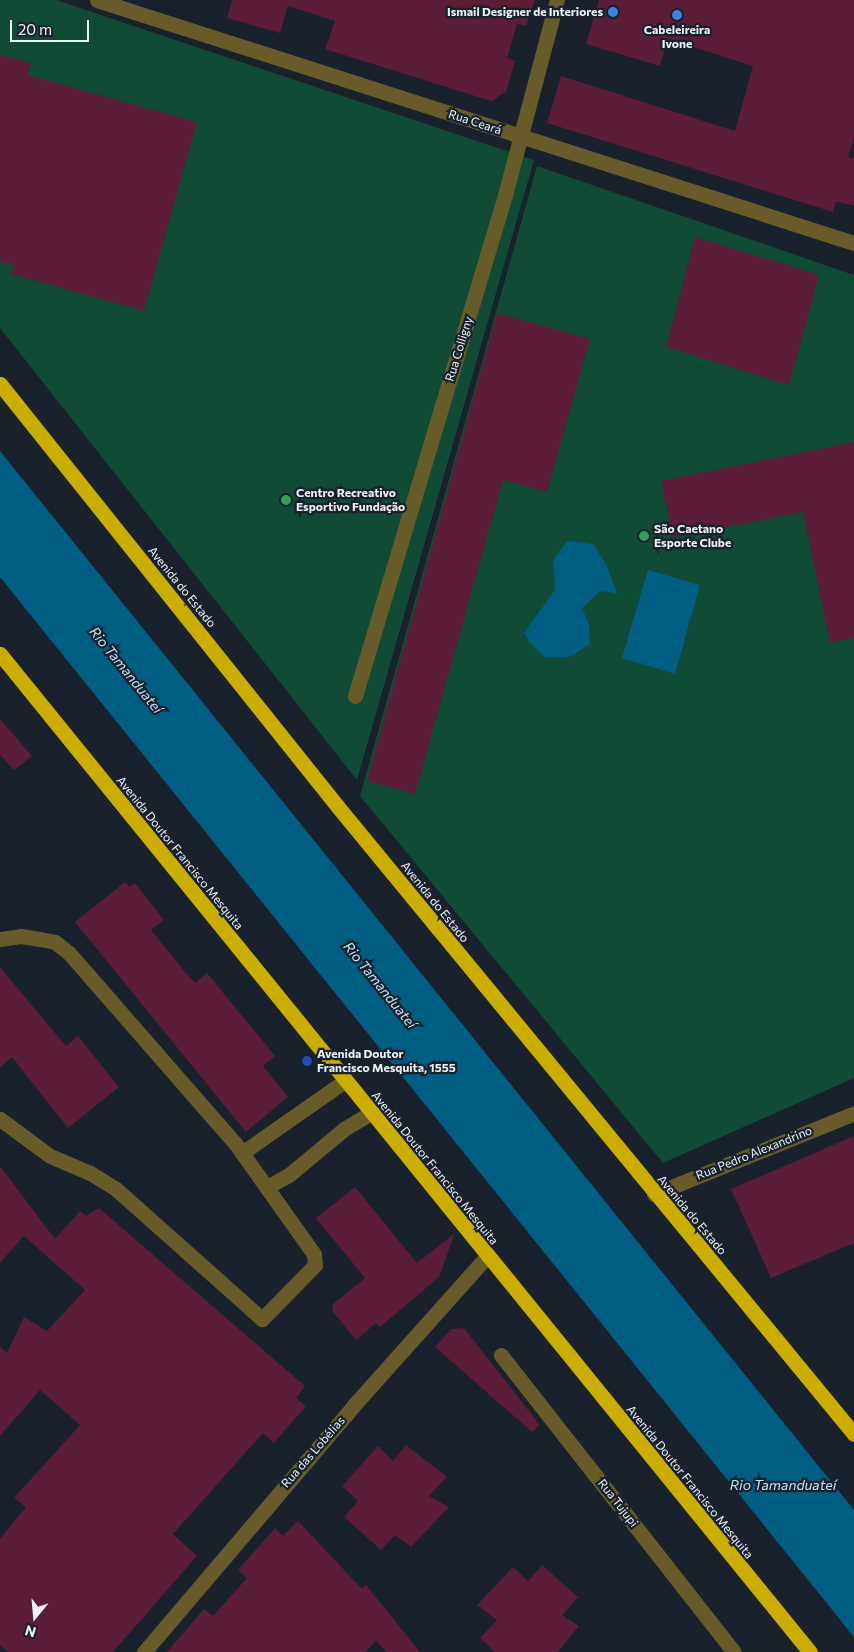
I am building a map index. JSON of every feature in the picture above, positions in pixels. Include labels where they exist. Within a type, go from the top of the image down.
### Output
[{"type":"highway","name":"Avenida do Estado","points":[[0,384],[338,807],[654,1194],[854,1434]]},
{"type":"highway","name":"Avenida Doutor Francisco Mesquita","points":[[0,654],[810,1652]]},
{"type":"street","name":"Rua Ceará","points":[[100,0],[854,243]]},
{"type":"street","name":"Rua Colligny","points":[[355,696],[520,136],[557,0]]},
{"type":"street","points":[[0,939],[20,936],[40,939],[54,942],[69,953],[242,1153],[316,1259],[306,1276],[262,1319],[116,1189],[90,1173],[50,1156],[0,1119]]},
{"type":"street","points":[[242,1153],[345,1081]]},
{"type":"street","points":[[267,1187],[290,1174],[344,1129],[371,1113]]},
{"type":"street","name":"Rua Pedro Alexandrino","points":[[654,1194],[854,1113]]},
{"type":"street","name":"Rua das Lobélias","points":[[144,1652],[354,1405],[487,1256]]},
{"type":"street","name":"Rua Tujupi","points":[[502,1355],[734,1652]]},
{"type":"green space","name":"Centro Recreativo Esportivo Fundação","points":[[0,0],[56,0],[534,160],[357,780],[0,328]]},
{"type":"green space","name":"São Caetano Esporte Clube","points":[[537,166],[854,275],[854,1078],[663,1163],[360,796]]},
{"type":"water","name":"Rio Tamanduateí","points":[[0,451],[854,1510],[854,1637],[0,577]]},
{"type":"water","points":[[567,541],[593,544],[606,564],[617,594],[601,590],[582,608],[589,624],[590,644],[569,657],[545,657],[530,643],[524,633],[555,590],[553,561]]},
{"type":"water","points":[[648,570],[700,585],[675,674],[622,658]]},
{"type":"building","points":[[232,0],[535,0],[526,26],[517,24],[507,58],[515,61],[506,92],[491,101],[325,49],[335,21],[288,6],[280,33],[227,18]]},
{"type":"building","points":[[599,0],[854,0],[854,137],[848,157],[854,158],[854,206],[836,201],[833,212],[547,123],[561,76],[735,131],[753,66],[668,39],[660,66],[586,44]]},
{"type":"building","points":[[0,55],[31,63],[27,75],[197,122],[144,311],[11,274],[14,264],[0,262]]},
{"type":"building","points":[[695,237],[819,275],[789,385],[666,347]]},
{"type":"building","points":[[497,313],[590,339],[547,492],[503,480],[415,794],[367,781]]},
{"type":"building","points":[[854,442],[854,638],[830,643],[803,512],[673,538],[661,481]]},
{"type":"building","points":[[0,719],[32,756],[14,770],[0,755]]},
{"type":"building","points":[[125,882],[129,887],[135,883],[164,920],[151,930],[185,972],[195,983],[207,973],[275,1056],[263,1066],[288,1097],[246,1132],[75,922]]},
{"type":"building","points":[[0,967],[66,1046],[78,1036],[119,1087],[68,1128],[12,1057],[0,1068]]},
{"type":"building","points":[[854,1136],[854,1243],[771,1278],[731,1189]]},
{"type":"building","points":[[0,1166],[55,1239],[80,1211],[86,1216],[99,1208],[305,1386],[296,1398],[306,1406],[274,1443],[263,1433],[173,1534],[197,1556],[113,1652],[8,1652],[0,1645],[0,1539],[26,1507],[14,1498],[80,1425],[40,1390],[0,1436],[0,1347],[7,1353],[24,1317],[47,1331],[85,1290],[24,1236],[0,1263]]},
{"type":"building","points":[[355,1187],[417,1263],[455,1233],[439,1277],[380,1327],[376,1323],[356,1340],[333,1312],[333,1304],[365,1278],[316,1218]]},
{"type":"building","points":[[464,1328],[540,1425],[532,1432],[435,1347],[451,1329]]},
{"type":"building","points":[[406,1445],[447,1477],[429,1496],[449,1507],[411,1547],[395,1535],[381,1550],[344,1517],[358,1501],[342,1486],[378,1446],[393,1461]]},
{"type":"building","points":[[298,1521],[362,1589],[366,1585],[420,1652],[386,1652],[376,1640],[366,1652],[167,1652],[204,1609],[213,1616],[247,1578],[238,1570],[275,1528],[283,1536]]},
{"type":"building","points":[[542,1565],[578,1597],[562,1615],[579,1626],[558,1652],[495,1652],[480,1638],[497,1620],[477,1605],[513,1567],[528,1581]]},
{"type":"place","name":"Ismail Designer de Interiores","points":[[613,12]]},
{"type":"place","name":"Cabeleireira Ivone","points":[[677,15]]},
{"type":"place","name":"Centro Recreativo Esportivo Fundação","points":[[286,500]]},
{"type":"place","name":"São Caetano Esporte Clube","points":[[644,536]]},
{"type":"place","name":"Avenida Doutor Francisco Mesquita, 1555","points":[[307,1061]]}]
